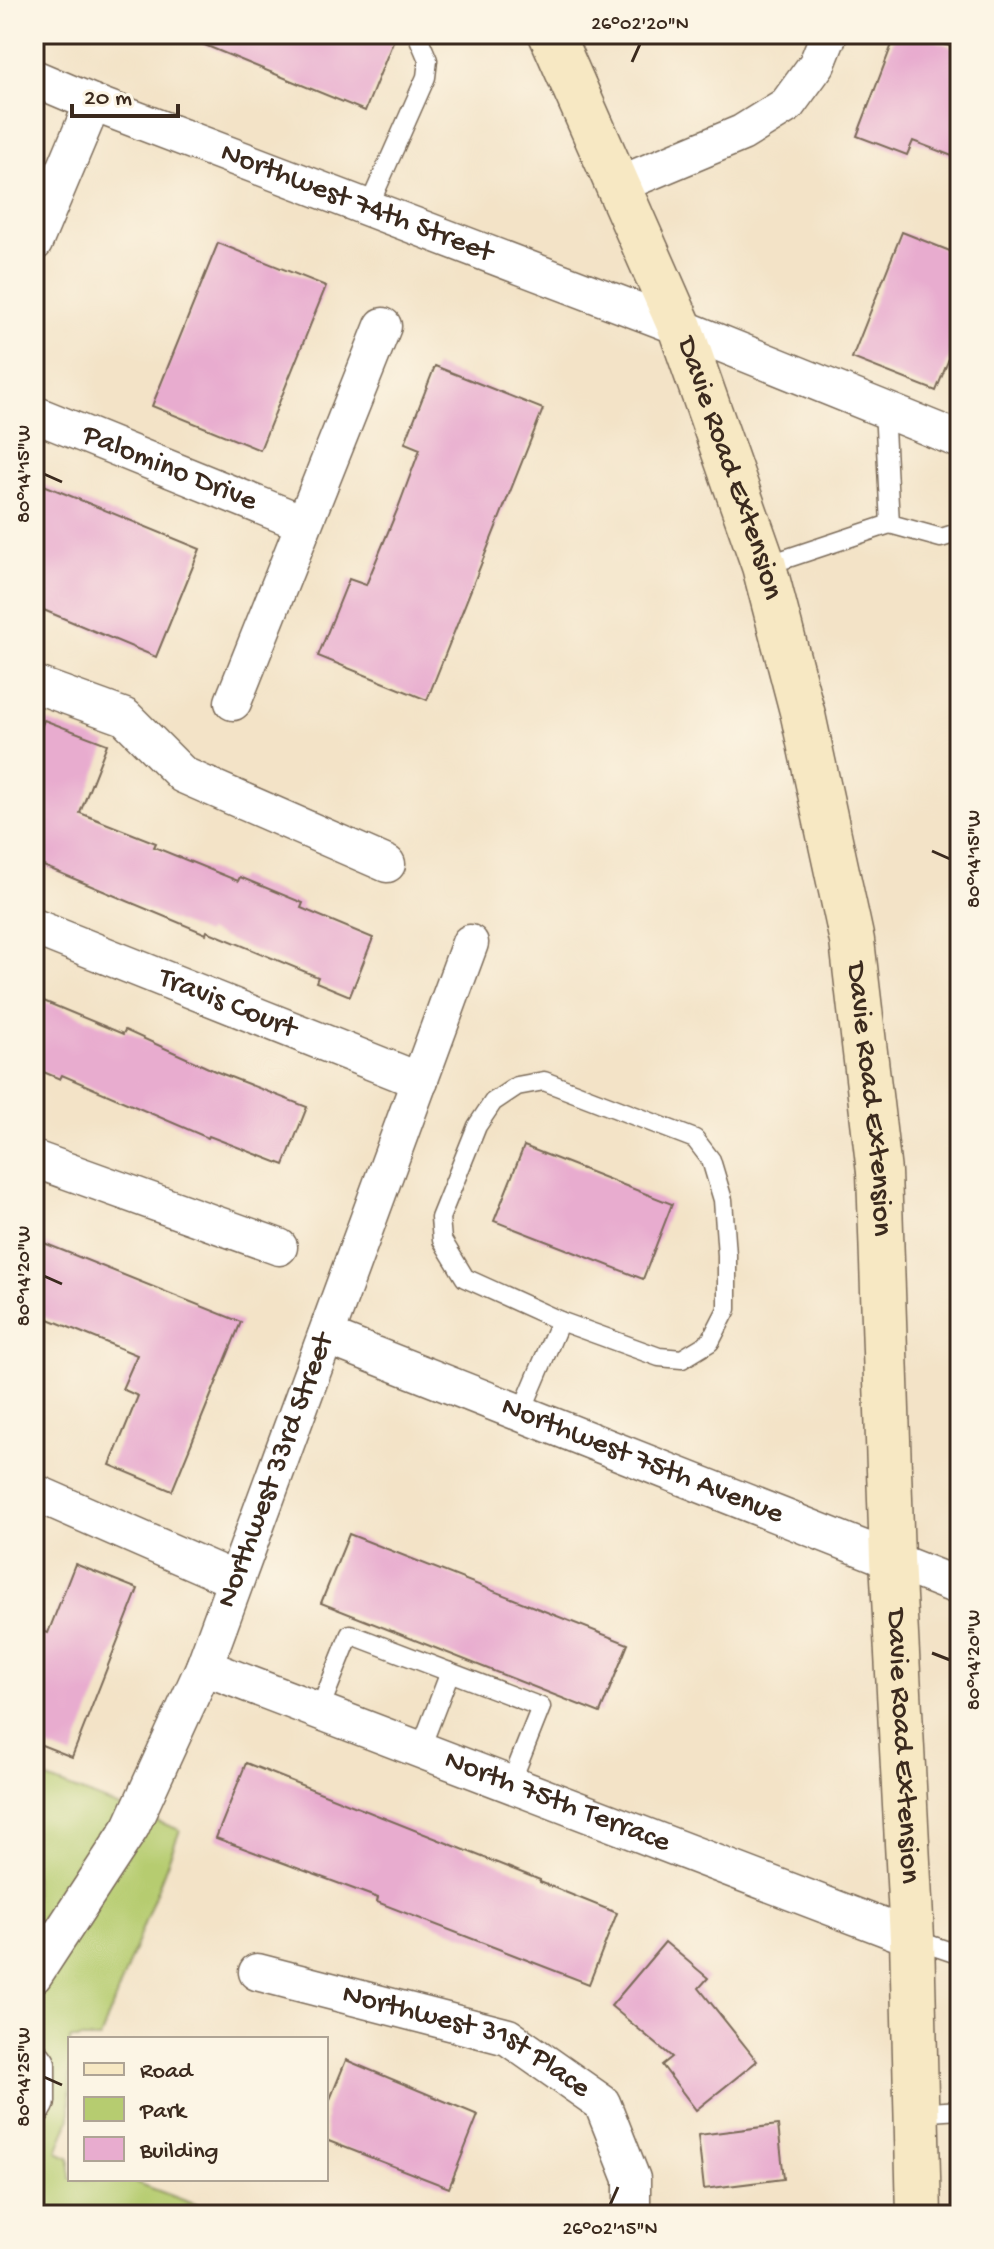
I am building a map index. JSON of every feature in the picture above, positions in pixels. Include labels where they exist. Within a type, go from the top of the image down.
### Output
[{"type":"main road","name":"Davie Road Extension","points":[[551,34],[680,327],[764,566],[803,715],[852,941],[879,1172],[892,1559],[912,1938],[919,2215]]},
{"type":"street","points":[[618,185],[742,133],[787,105],[817,64],[829,34]]},
{"type":"street","name":"Northwest 74th Street","points":[[34,78],[680,327],[960,440]]},
{"type":"street","points":[[34,243],[93,103]]},
{"type":"street","points":[[233,702],[383,326]]},
{"type":"street","name":"Palomino Drive","points":[[34,414],[303,523]]},
{"type":"street","points":[[34,684],[125,717],[183,775],[387,864]]},
{"type":"street","name":"Travis Court","points":[[34,927],[420,1081]]},
{"type":"street","name":"Northwest 33rd Street","points":[[34,1975],[131,1827],[204,1667],[470,943]]},
{"type":"street","points":[[34,1159],[279,1247]]},
{"type":"street","name":"Northwest 75th Avenue","points":[[326,1336],[960,1587]]},
{"type":"street","points":[[34,1492],[235,1580]]},
{"type":"street","name":"North 75th Terrace","points":[[204,1667],[912,1938]]},
{"type":"street","name":"Northwest 31st Place","points":[[257,1972],[508,2037],[602,2103],[632,2179],[632,2215]]},
{"type":"street","points":[[34,2060],[37,2064],[37,2102],[34,2107]]},
{"type":"lane","points":[[368,208],[426,77],[428,60],[417,34]]},
{"type":"lane","points":[[884,409],[890,524]]},
{"type":"lane","points":[[764,566],[890,524],[941,538],[960,532]]},
{"type":"lane","points":[[544,1081],[695,1139],[711,1160],[723,1200],[727,1255],[727,1309],[710,1342],[682,1359],[659,1357],[560,1321],[465,1278],[442,1240],[440,1218],[477,1126],[493,1102],[517,1086],[544,1081]]},
{"type":"lane","points":[[521,1413],[560,1321]]},
{"type":"lane","points":[[319,1711],[350,1634],[541,1707],[510,1785]]},
{"type":"lane","points":[[420,1750],[450,1672]]},
{"type":"lane","points":[[912,1938],[960,1955]]},
{"type":"lane","points":[[915,2113],[960,2110]]},
{"type":"green space","points":[[34,1774],[180,1830],[101,2037],[68,2037],[68,2123],[57,2152],[68,2157],[68,2181],[132,2181],[199,2206],[198,2215],[34,2215]]},
{"type":"building","points":[[178,34],[396,34],[365,111]]},
{"type":"building","points":[[896,34],[918,34],[960,50],[960,159],[913,141],[907,155],[857,136]]},
{"type":"building","points":[[902,232],[960,255],[960,331],[936,391],[852,358]]},
{"type":"building","points":[[218,243],[326,286],[260,450],[152,406]]},
{"type":"building","points":[[435,366],[543,409],[427,700],[318,656],[349,579],[366,585],[398,508],[420,449],[405,443]]},
{"type":"building","points":[[34,481],[200,549],[156,657],[34,606]]},
{"type":"building","points":[[44,720],[107,744],[80,813],[156,843],[154,847],[238,881],[240,877],[303,903],[301,908],[373,938],[350,996],[316,982],[318,977],[34,862],[34,746]]},
{"type":"building","points":[[34,997],[123,1034],[125,1030],[215,1071],[307,1107],[284,1165],[208,1138],[62,1075],[60,1079],[34,1068]]},
{"type":"building","points":[[524,1146],[672,1204],[643,1279],[494,1221]]},
{"type":"building","points":[[34,1239],[241,1322],[172,1491],[110,1465],[138,1396],[122,1389],[137,1355],[34,1313]]},
{"type":"building","points":[[349,1534],[628,1644],[600,1713],[321,1603]]},
{"type":"building","points":[[75,1564],[138,1589],[72,1757],[34,1742],[34,1628],[48,1633]]},
{"type":"building","points":[[246,1763],[617,1913],[589,1984],[377,1902],[378,1898],[216,1838]]},
{"type":"building","points":[[665,1942],[708,1978],[699,1988],[757,2061],[696,2110],[662,2065],[672,2057],[611,2006]]},
{"type":"building","points":[[346,2060],[478,2115],[449,2188],[328,2141],[328,2104]]},
{"type":"building","points":[[778,2125],[784,2179],[704,2189],[698,2135]]}]
